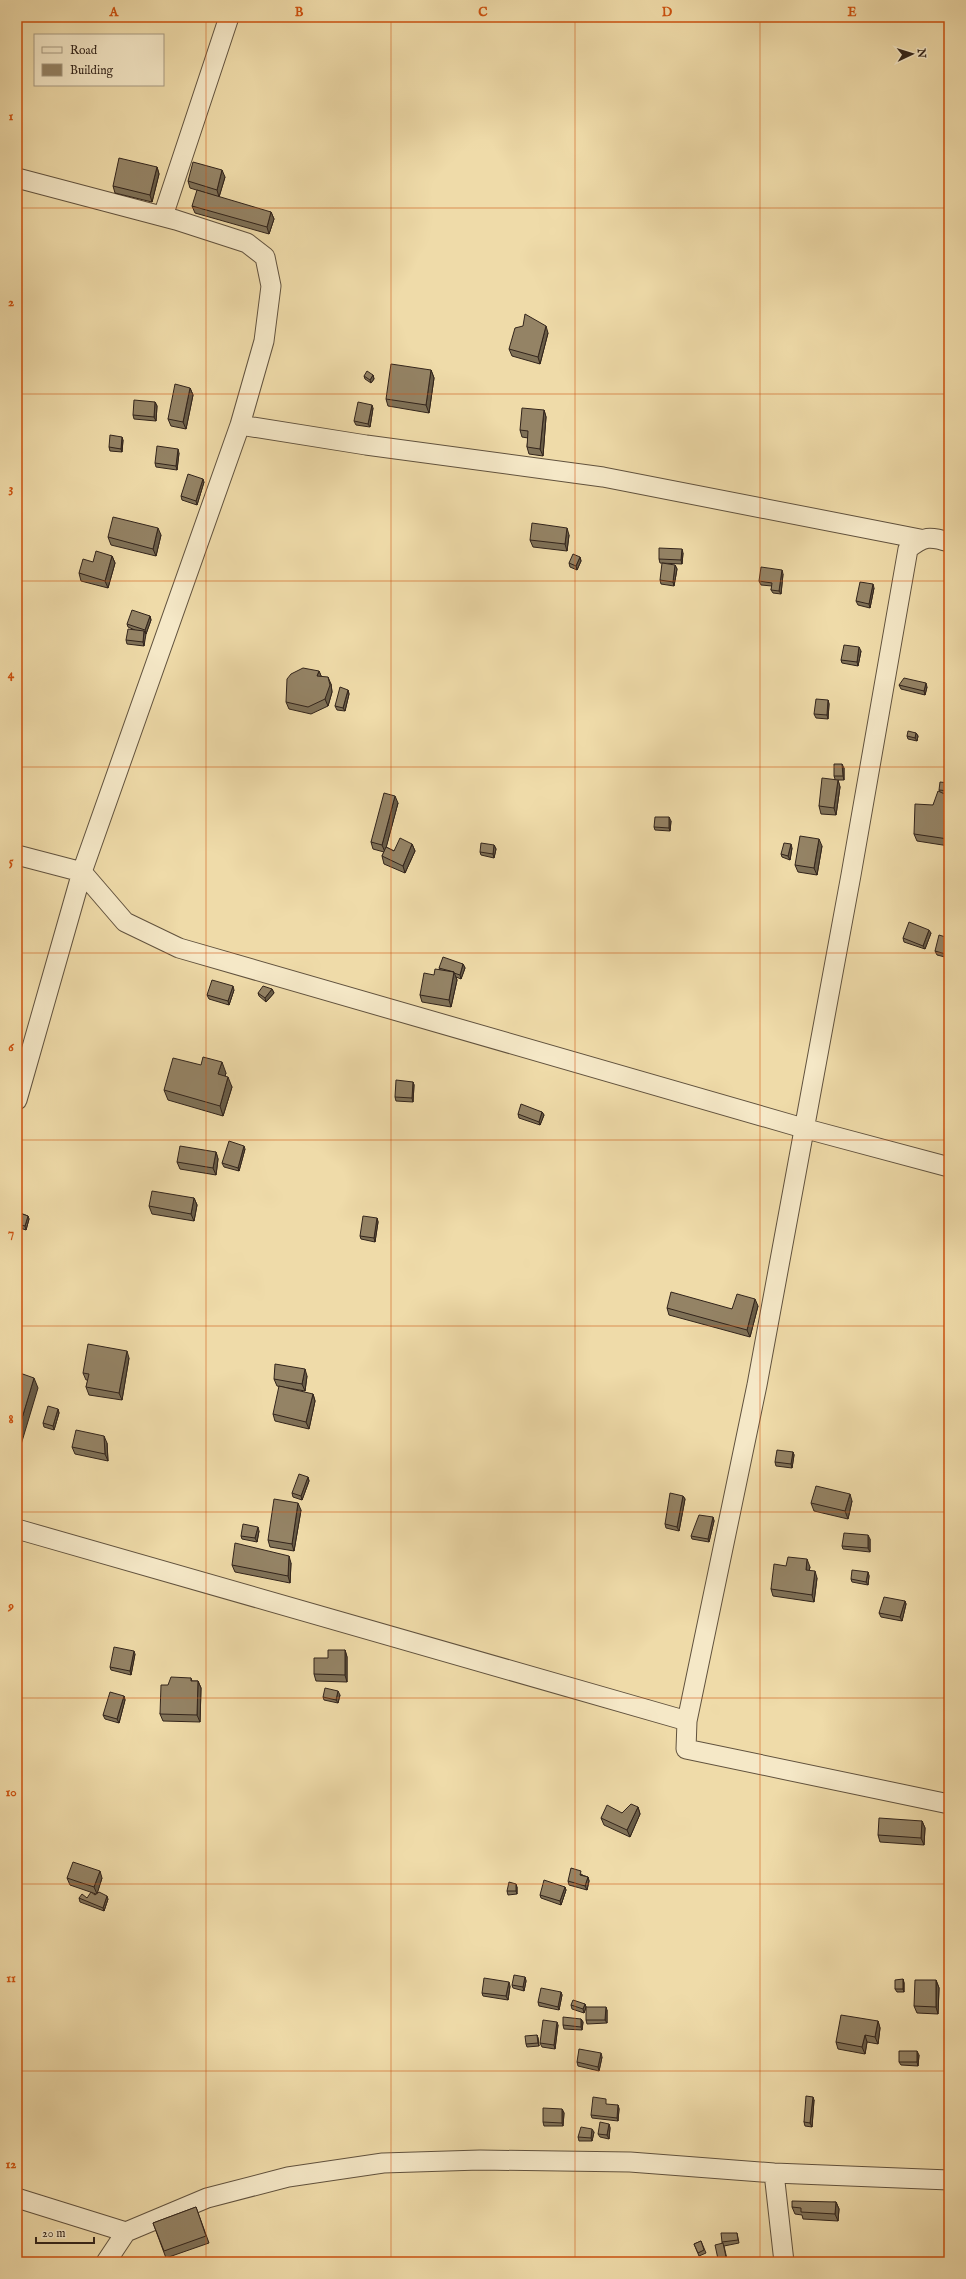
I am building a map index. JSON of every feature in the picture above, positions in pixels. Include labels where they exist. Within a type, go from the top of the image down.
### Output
[{"type":"street","points":[[163,216],[229,17]]},
{"type":"street","points":[[17,178],[163,216],[247,243],[265,257],[270,286],[264,341],[240,425],[82,872],[17,1100]]},
{"type":"street","points":[[240,425],[366,446],[603,477],[920,539],[934,538],[949,542]]},
{"type":"street","points":[[920,539],[908,549],[851,875],[803,1128],[757,1385],[686,1721],[686,1749],[949,1804]]},
{"type":"street","points":[[17,855],[82,872],[125,922],[179,948],[803,1128],[949,1167]]},
{"type":"street","points":[[17,1529],[686,1721]]},
{"type":"street","points":[[106,2262],[126,2232],[206,2198],[288,2177],[383,2163],[480,2160],[630,2162],[774,2173],[949,2180]]},
{"type":"street","points":[[774,2173],[784,2262]]},
{"type":"street","points":[[17,2198],[126,2232]]},
{"type":"building","points":[[119,158],[157,167],[150,195],[113,186]]},
{"type":"building","points":[[193,162],[222,170],[217,190],[188,181]]},
{"type":"building","points":[[197,190],[271,212],[267,227],[192,206]]},
{"type":"building","points":[[525,314],[546,326],[538,357],[509,349],[515,328],[523,326]]},
{"type":"building","points":[[391,364],[431,370],[426,405],[386,399]]},
{"type":"building","points":[[367,371],[373,375],[370,380],[364,376]]},
{"type":"building","points":[[175,384],[190,388],[183,422],[168,419]]},
{"type":"building","points":[[134,400],[155,402],[154,417],[133,415]]},
{"type":"building","points":[[358,402],[372,405],[368,424],[354,421]]},
{"type":"building","points":[[522,408],[544,410],[540,449],[527,447],[528,431],[520,430]]},
{"type":"building","points":[[110,435],[122,437],[121,449],[109,447]]},
{"type":"building","points":[[157,446],[178,449],[176,466],[155,463]]},
{"type":"building","points":[[188,474],[203,479],[196,501],[181,496]]},
{"type":"building","points":[[113,517],[158,528],[153,549],[108,537]]},
{"type":"building","points":[[532,523],[567,528],[565,544],[530,540]]},
{"type":"building","points":[[659,548],[682,549],[681,560],[659,559]]},
{"type":"building","points":[[96,551],[112,556],[105,581],[79,573],[83,559],[93,562]]},
{"type":"building","points":[[573,554],[580,557],[576,566],[569,563]]},
{"type":"building","points":[[662,563],[675,565],[673,582],[660,580]]},
{"type":"building","points":[[761,567],[782,570],[779,591],[771,590],[772,583],[759,581]]},
{"type":"building","points":[[860,582],[873,584],[869,604],[856,601]]},
{"type":"building","points":[[132,610],[150,616],[145,630],[127,624]]},
{"type":"building","points":[[128,629],[144,631],[143,642],[126,640]]},
{"type":"building","points":[[844,645],[859,647],[857,662],[841,660]]},
{"type":"building","points":[[303,668],[319,671],[317,676],[328,677],[330,685],[325,699],[308,707],[286,702],[287,679],[291,674]]},
{"type":"building","points":[[904,678],[926,683],[924,691],[899,685]]},
{"type":"building","points":[[340,687],[348,690],[343,708],[335,706]]},
{"type":"building","points":[[816,699],[828,700],[827,715],[814,714]]},
{"type":"building","points":[[908,731],[916,733],[915,738],[907,736]]},
{"type":"building","points":[[834,764],[842,764],[843,776],[834,776]]},
{"type":"building","points":[[822,778],[838,780],[834,808],[819,806]]},
{"type":"building","points":[[940,782],[949,783],[949,791],[939,790]]},
{"type":"building","points":[[938,791],[949,796],[948,839],[914,834],[915,804],[933,805]]},
{"type":"building","points":[[384,793],[395,796],[382,845],[371,842]]},
{"type":"building","points":[[655,817],[669,817],[669,828],[654,827]]},
{"type":"building","points":[[800,836],[819,839],[814,868],[795,865]]},
{"type":"building","points":[[400,838],[412,844],[403,866],[382,856],[386,847],[394,851]]},
{"type":"building","points":[[481,843],[494,845],[493,854],[480,852]]},
{"type":"building","points":[[784,843],[791,844],[788,856],[781,854]]},
{"type":"building","points":[[909,922],[929,930],[923,946],[903,938]]},
{"type":"building","points":[[939,935],[949,938],[949,955],[935,951]]},
{"type":"building","points":[[443,957],[463,964],[460,975],[439,968]]},
{"type":"building","points":[[435,969],[454,972],[449,1000],[420,995],[424,973],[434,975]]},
{"type":"building","points":[[212,980],[233,986],[228,1001],[207,995]]},
{"type":"building","points":[[263,986],[272,989],[265,998],[258,993]]},
{"type":"building","points":[[203,1057],[222,1062],[218,1074],[228,1077],[220,1106],[164,1090],[173,1058],[201,1065]]},
{"type":"building","points":[[396,1080],[413,1082],[412,1098],[395,1097]]},
{"type":"building","points":[[521,1104],[542,1112],[539,1122],[518,1114]]},
{"type":"building","points":[[229,1141],[244,1146],[238,1168],[222,1163]]},
{"type":"building","points":[[180,1146],[216,1152],[213,1168],[177,1162]]},
{"type":"building","points":[[152,1191],[194,1198],[191,1214],[149,1206]]},
{"type":"building","points":[[17,1212],[28,1216],[25,1226],[17,1224]]},
{"type":"building","points":[[363,1216],[377,1218],[374,1238],[360,1236]]},
{"type":"building","points":[[671,1292],[732,1309],[737,1294],[755,1299],[747,1330],[667,1308]]},
{"type":"building","points":[[88,1344],[127,1351],[119,1393],[86,1387],[89,1374],[83,1373]]},
{"type":"building","points":[[275,1364],[305,1369],[302,1384],[274,1379]]},
{"type":"building","points":[[17,1372],[34,1378],[17,1435]]},
{"type":"building","points":[[279,1386],[313,1394],[306,1422],[273,1414]]},
{"type":"building","points":[[48,1406],[58,1409],[53,1426],[43,1423]]},
{"type":"building","points":[[76,1430],[104,1436],[105,1454],[72,1447]]},
{"type":"building","points":[[777,1450],[793,1452],[791,1464],[775,1462]]},
{"type":"building","points":[[299,1474],[308,1477],[301,1496],[292,1493]]},
{"type":"building","points":[[816,1486],[850,1494],[845,1511],[811,1503]]},
{"type":"building","points":[[670,1493],[683,1496],[677,1527],[665,1524]]},
{"type":"building","points":[[274,1499],[298,1503],[292,1544],[268,1540]]},
{"type":"building","points":[[699,1515],[713,1517],[708,1539],[691,1536]]},
{"type":"building","points":[[243,1524],[258,1527],[255,1538],[241,1536]]},
{"type":"building","points":[[844,1533],[868,1535],[868,1548],[842,1546]]},
{"type":"building","points":[[235,1543],[289,1556],[288,1576],[232,1565]]},
{"type":"building","points":[[788,1557],[807,1559],[806,1570],[815,1571],[812,1595],[771,1589],[774,1564],[786,1566]]},
{"type":"building","points":[[852,1570],[868,1572],[866,1582],[851,1579]]},
{"type":"building","points":[[884,1597],[905,1601],[900,1617],[879,1613]]},
{"type":"building","points":[[114,1647],[134,1651],[130,1671],[110,1667]]},
{"type":"building","points":[[328,1650],[345,1650],[345,1675],[314,1674],[314,1658],[328,1658]]},
{"type":"building","points":[[171,1677],[191,1678],[191,1681],[198,1681],[197,1715],[160,1714],[161,1685],[168,1685]]},
{"type":"building","points":[[325,1688],[338,1691],[336,1700],[323,1697]]},
{"type":"building","points":[[110,1692],[124,1696],[117,1719],[103,1715]]},
{"type":"building","points":[[631,1804],[638,1807],[627,1830],[601,1818],[607,1805],[622,1813]]},
{"type":"building","points":[[879,1818],[922,1821],[921,1838],[878,1835]]},
{"type":"building","points":[[73,1862],[100,1871],[94,1887],[67,1878]]},
{"type":"building","points":[[571,1868],[581,1871],[580,1875],[588,1877],[585,1886],[568,1881]]},
{"type":"building","points":[[544,1880],[565,1887],[560,1901],[540,1895]]},
{"type":"building","points":[[509,1882],[516,1884],[516,1891],[507,1891]]},
{"type":"building","points":[[91,1892],[95,1895],[99,1892],[107,1896],[103,1908],[79,1898],[82,1894],[87,1898]]},
{"type":"building","points":[[514,1975],[525,1977],[523,1987],[512,1985]]},
{"type":"building","points":[[484,1978],[509,1982],[506,1996],[482,1993]]},
{"type":"building","points":[[903,1979],[903,1989],[895,1989],[895,1980]]},
{"type":"building","points":[[915,1980],[936,1980],[936,2007],[914,2006]]},
{"type":"building","points":[[541,1988],[561,1992],[558,2007],[538,2002]]},
{"type":"building","points":[[573,2000],[585,2004],[583,2009],[571,2005]]},
{"type":"building","points":[[586,2007],[606,2007],[605,2020],[586,2020]]},
{"type":"building","points":[[841,2015],[878,2021],[875,2037],[865,2035],[862,2047],[836,2042]]},
{"type":"building","points":[[563,2017],[581,2019],[581,2027],[563,2025]]},
{"type":"building","points":[[543,2020],[557,2022],[554,2045],[540,2043]]},
{"type":"building","points":[[537,2035],[538,2043],[526,2044],[525,2036]]},
{"type":"building","points":[[579,2049],[601,2053],[598,2067],[577,2062]]},
{"type":"building","points":[[899,2051],[917,2051],[917,2062],[899,2062]]},
{"type":"building","points":[[806,2096],[813,2097],[810,2123],[804,2122]]},
{"type":"building","points":[[593,2097],[606,2099],[606,2104],[618,2105],[617,2118],[591,2115]]},
{"type":"building","points":[[543,2108],[562,2109],[562,2123],[543,2122]]},
{"type":"building","points":[[600,2122],[609,2124],[607,2135],[598,2134]]},
{"type":"building","points":[[581,2127],[592,2129],[591,2138],[578,2137]]},
{"type":"building","points":[[792,2201],[836,2202],[835,2214],[801,2212],[801,2208],[792,2207]]},
{"type":"building","points":[[196,2207],[206,2236],[164,2251],[153,2223]]},
{"type":"building","points":[[721,2233],[737,2233],[738,2240],[722,2242]]},
{"type":"building","points":[[701,2241],[704,2250],[698,2253],[694,2244]]},
{"type":"building","points":[[723,2243],[726,2257],[718,2259],[715,2245]]},
{"type":"building","points":[[279,2257],[283,2262],[274,2262]]},
{"type":"building","points":[[721,2259],[748,2262],[721,2262]]}]
